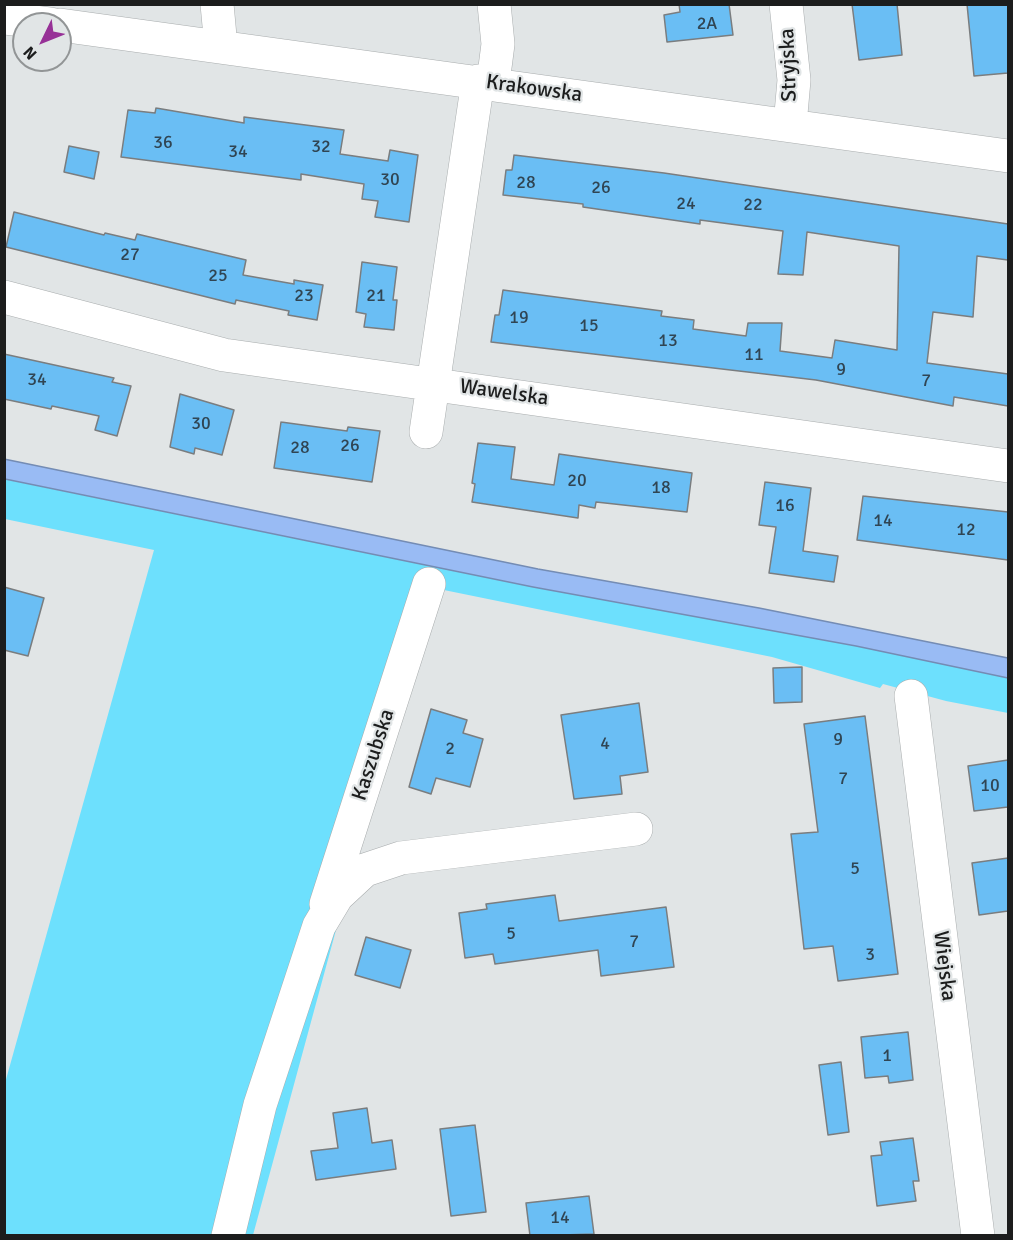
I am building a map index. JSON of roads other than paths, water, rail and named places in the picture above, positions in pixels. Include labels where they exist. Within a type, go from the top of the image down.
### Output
[{"type":"street","points":[[217,4],[221,47]]},
{"type":"street","points":[[426,432],[485,82],[498,44],[494,4]]},
{"type":"street","name":"Stryjska","points":[[786,4],[794,80],[790,125]]},
{"type":"street","name":"Krakowska","points":[[82,20],[221,47],[1008,156]]},
{"type":"street","name":"Wawelska","points":[[4,297],[224,355],[302,368],[434,384],[1008,466]]},
{"type":"street","name":"Kaszubska","points":[[228,1236],[260,1105],[429,584]]},
{"type":"street","name":"Wiejska","points":[[910,696],[978,1236]]},
{"type":"street","name":"Kaszubska","points":[[319,926],[337,897],[365,870],[401,858],[636,829]]}]
